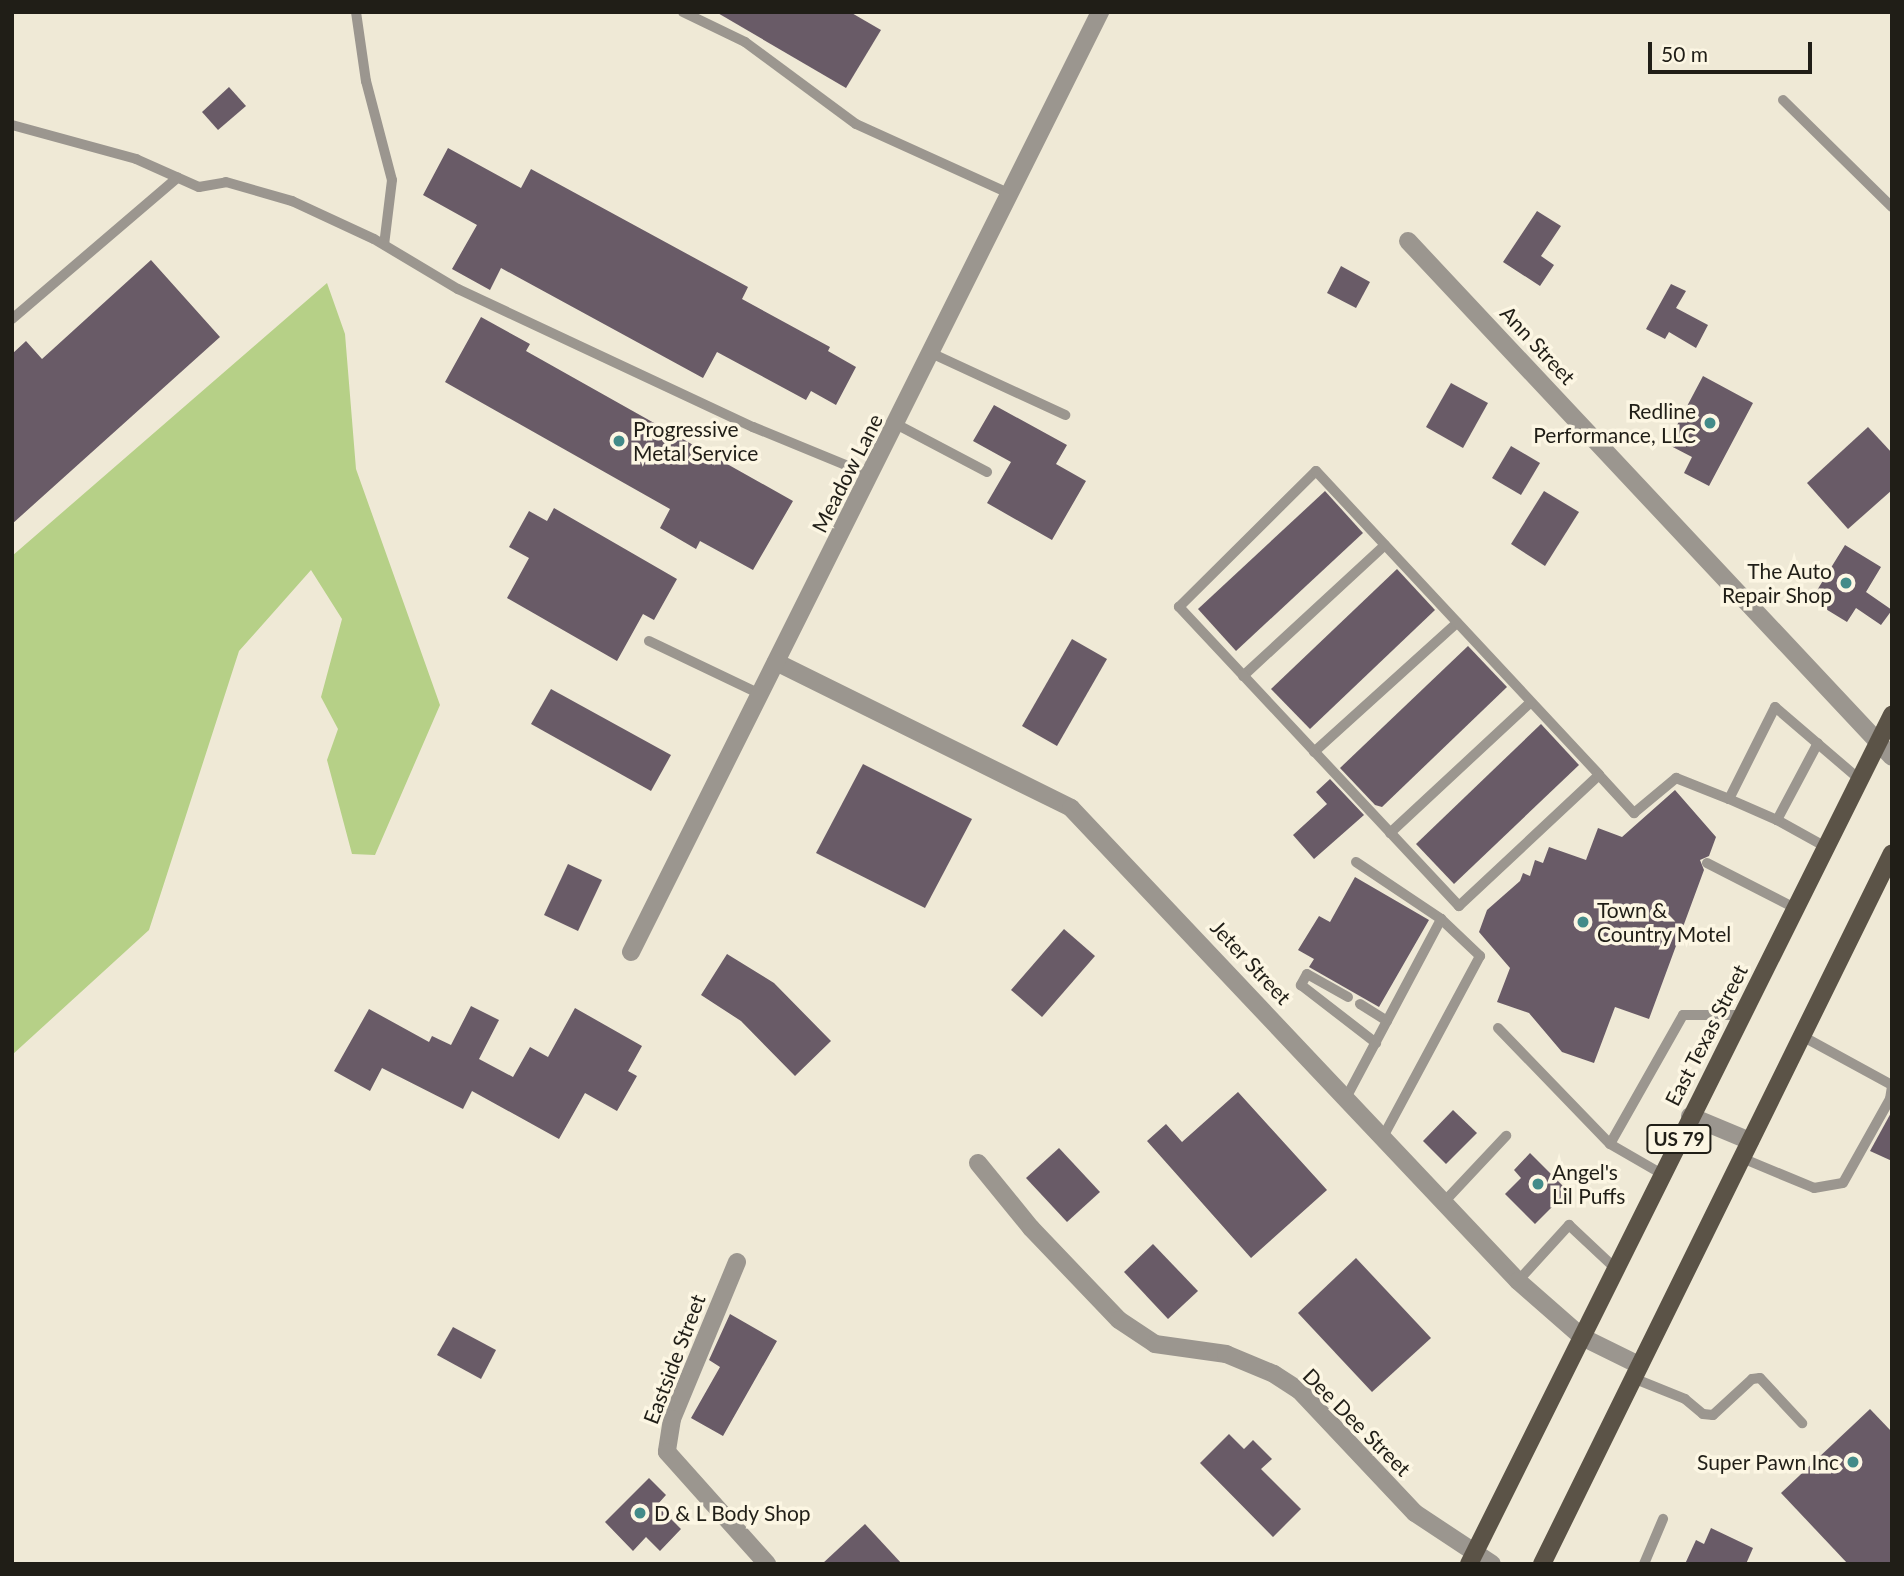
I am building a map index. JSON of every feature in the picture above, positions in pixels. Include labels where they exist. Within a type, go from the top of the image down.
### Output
[{"type":"main road","name":"East Texas Street","points":[[1472,1558],[1892,715]]},
{"type":"main road","name":"US 79","points":[[1542,1564],[1892,853]]},
{"type":"street","name":"Meadow Lane","points":[[631,951],[1100,12]]},
{"type":"street","name":"Ann Street","points":[[1408,241],[1892,757]]},
{"type":"street","name":"Jeter Street","points":[[776,663],[1071,808],[1518,1281],[1582,1337],[1636,1372]]},
{"type":"street","points":[[1690,1116],[1750,1141]]},
{"type":"street","name":"Dee Dee Street","points":[[978,1163],[1031,1228],[1119,1320],[1155,1344],[1226,1354],[1274,1374],[1299,1390],[1415,1513],[1472,1558],[1492,1564]]},
{"type":"street","name":"Eastside Street","points":[[737,1262],[672,1419],[667,1452],[766,1564]]},
{"type":"lane","points":[[356,12],[366,81],[392,180],[384,245]]},
{"type":"lane","points":[[684,12],[746,42],[856,124],[1010,194]]},
{"type":"lane","points":[[1783,100],[1892,207]]},
{"type":"lane","points":[[12,125],[136,159],[200,187],[226,182],[292,201],[384,245],[458,289],[753,427],[871,475]]},
{"type":"lane","points":[[12,318],[178,177]]},
{"type":"lane","points":[[931,353],[1065,415]]},
{"type":"lane","points":[[896,424],[987,472]]},
{"type":"lane","points":[[1599,775],[1459,906],[1179,607],[1316,471],[1599,775],[1637,817],[1676,778],[1777,820],[1826,847]]},
{"type":"lane","points":[[1243,676],[1385,545]]},
{"type":"lane","points":[[1314,752],[1457,622]]},
{"type":"lane","points":[[649,641],[760,694]]},
{"type":"lane","points":[[1390,832],[1531,702]]},
{"type":"lane","points":[[1729,799],[1775,706],[1859,779]]},
{"type":"lane","points":[[1777,820],[1818,743]]},
{"type":"lane","points":[[1356,862],[1441,919],[1480,956],[1383,1137]]},
{"type":"lane","points":[[1707,863],[1795,908]]},
{"type":"lane","points":[[1346,1098],[1441,919]]},
{"type":"lane","points":[[1348,997],[1307,974],[1301,985],[1376,1043]]},
{"type":"lane","points":[[1360,1004],[1387,1020]]},
{"type":"lane","points":[[1610,1144],[1683,1015],[1741,1015]]},
{"type":"lane","points":[[1498,1028],[1610,1144],[1662,1174]]},
{"type":"lane","points":[[1742,1158],[1814,1188],[1843,1183],[1865,1147],[1892,1086],[1802,1036]]},
{"type":"lane","points":[[1444,1202],[1506,1136]]},
{"type":"lane","points":[[1518,1281],[1569,1225],[1615,1268]]},
{"type":"lane","points":[[1636,1372],[1685,1399],[1703,1414],[1713,1415],[1752,1379],[1760,1378],[1802,1423]]},
{"type":"lane","points":[[1644,1564],[1663,1519]]},
{"type":"green space","points":[[327,283],[345,334],[356,469],[440,705],[375,855],[352,854],[327,760],[338,729],[321,697],[342,619],[311,570],[239,651],[149,930],[12,1055],[12,556]]},
{"type":"building","points":[[716,12],[850,12],[881,30],[846,88]]},
{"type":"building","points":[[229,87],[246,106],[218,130],[202,112]]},
{"type":"building","points":[[448,148],[521,188],[531,169],[748,287],[742,299],[830,347],[828,351],[856,367],[836,405],[811,391],[806,400],[717,352],[703,378],[501,268],[490,290],[452,269],[477,225],[423,195]]},
{"type":"building","points":[[1537,211],[1561,226],[1541,256],[1554,265],[1540,286],[1503,262]]},
{"type":"building","points":[[151,260],[220,337],[12,524],[12,354],[26,341],[42,359]]},
{"type":"building","points":[[1341,266],[1370,282],[1356,308],[1327,293]]},
{"type":"building","points":[[1671,284],[1686,291],[1676,308],[1708,325],[1696,348],[1669,332],[1665,339],[1646,329]]},
{"type":"building","name":"Progressive Metal Service","points":[[481,317],[530,344],[526,351],[793,501],[753,570],[700,541],[696,549],[660,528],[670,509],[445,382]]},
{"type":"building","name":"Redline Performance, LLC","points":[[1703,376],[1753,403],[1709,486],[1684,473],[1692,457],[1667,444]]},
{"type":"building","points":[[1451,383],[1488,403],[1463,448],[1426,427]]},
{"type":"building","points":[[994,405],[1067,445],[1056,464],[1086,481],[1052,540],[987,503],[1011,462],[973,441]]},
{"type":"building","points":[[1868,427],[1892,453],[1892,490],[1848,529],[1807,483]]},
{"type":"building","points":[[1511,446],[1540,463],[1521,495],[1492,478]]},
{"type":"building","points":[[1325,491],[1363,533],[1236,651],[1198,609]]},
{"type":"building","points":[[1544,491],[1579,512],[1545,566],[1511,544]]},
{"type":"building","points":[[554,508],[677,579],[654,620],[643,614],[617,661],[507,598],[529,558],[509,547],[529,511],[547,521]]},
{"type":"building","name":"The Auto Repair Shop","points":[[1845,545],[1881,567],[1866,592],[1892,610],[1881,625],[1856,608],[1847,622],[1811,600]]},
{"type":"building","points":[[1397,569],[1435,610],[1310,729],[1271,689]]},
{"type":"building","points":[[1072,639],[1107,659],[1057,746],[1022,726]]},
{"type":"building","points":[[1468,646],[1507,687],[1382,807],[1375,805],[1340,768]]},
{"type":"building","points":[[551,689],[671,755],[651,791],[531,724]]},
{"type":"building","points":[[1541,724],[1579,765],[1454,884],[1416,844]]},
{"type":"building","points":[[863,764],[972,819],[925,908],[816,853]]},
{"type":"building","points":[[1330,779],[1364,815],[1314,859],[1293,835],[1327,804],[1316,792]]},
{"type":"building","name":"Town & Country Motel","points":[[1675,790],[1716,837],[1709,856],[1700,860],[1704,870],[1649,1019],[1615,1007],[1594,1063],[1562,1052],[1529,1013],[1497,1002],[1510,968],[1479,932],[1487,910],[1520,881],[1523,873],[1530,876],[1535,860],[1543,863],[1549,847],[1586,860],[1598,828],[1622,837]]},
{"type":"building","points":[[568,864],[602,880],[578,931],[544,915]]},
{"type":"building","points":[[1355,877],[1429,920],[1379,1007],[1309,967],[1314,959],[1298,950],[1319,916],[1330,922]]},
{"type":"building","points":[[1064,929],[1095,956],[1042,1017],[1011,990]]},
{"type":"building","points":[[727,954],[774,983],[831,1041],[795,1076],[741,1021],[701,995]]},
{"type":"building","points":[[471,1006],[499,1020],[479,1059],[513,1077],[530,1047],[548,1057],[575,1008],[642,1046],[628,1071],[637,1076],[617,1111],[585,1093],[559,1139],[472,1091],[463,1109],[382,1068],[370,1091],[334,1071],[369,1009],[429,1042],[432,1036],[451,1045]]},
{"type":"building","points":[[1238,1092],[1327,1190],[1251,1258],[1147,1141],[1166,1124],[1182,1142]]},
{"type":"building","points":[[1453,1110],[1477,1133],[1446,1164],[1423,1141]]},
{"type":"building","points":[[1892,1111],[1892,1161],[1870,1151]]},
{"type":"building","points":[[1059,1148],[1100,1192],[1067,1222],[1026,1178]]},
{"type":"building","name":"Angel's Lil Puffs","points":[[1530,1153],[1568,1191],[1535,1224],[1505,1194],[1521,1178],[1514,1170]]},
{"type":"building","points":[[1153,1244],[1198,1291],[1168,1319],[1124,1272]]},
{"type":"building","points":[[1356,1258],[1431,1338],[1372,1392],[1298,1313]]},
{"type":"building","points":[[730,1314],[777,1341],[723,1436],[691,1418],[720,1367],[709,1360]]},
{"type":"building","points":[[453,1327],[496,1350],[481,1379],[437,1355]]},
{"type":"building","name":"Super Pawn Inc","points":[[1870,1409],[1892,1432],[1892,1564],[1848,1564],[1781,1493]]},
{"type":"building","points":[[1229,1434],[1244,1449],[1253,1440],[1272,1459],[1261,1469],[1301,1509],[1273,1537],[1200,1463]]},
{"type":"building","name":"D & L Body Shop","points":[[649,1478],[666,1495],[657,1505],[681,1529],[660,1551],[646,1537],[633,1551],[605,1522]]},
{"type":"building","points":[[865,1524],[902,1564],[822,1564]]},
{"type":"building","points":[[1711,1528],[1753,1548],[1746,1564],[1685,1564],[1696,1540],[1704,1544]]},
{"type":"place","name":"Redline Performance, LLC","points":[[1710,423]]},
{"type":"place","name":"Progressive Metal Service","points":[[619,441]]},
{"type":"place","name":"The Auto Repair Shop","points":[[1846,583]]},
{"type":"place","name":"Town & Country Motel","points":[[1583,922]]},
{"type":"place","name":"Angel's Lil Puffs","points":[[1538,1184]]},
{"type":"place","name":"Super Pawn Inc","points":[[1853,1462]]},
{"type":"place","name":"D & L Body Shop","points":[[640,1513]]}]
